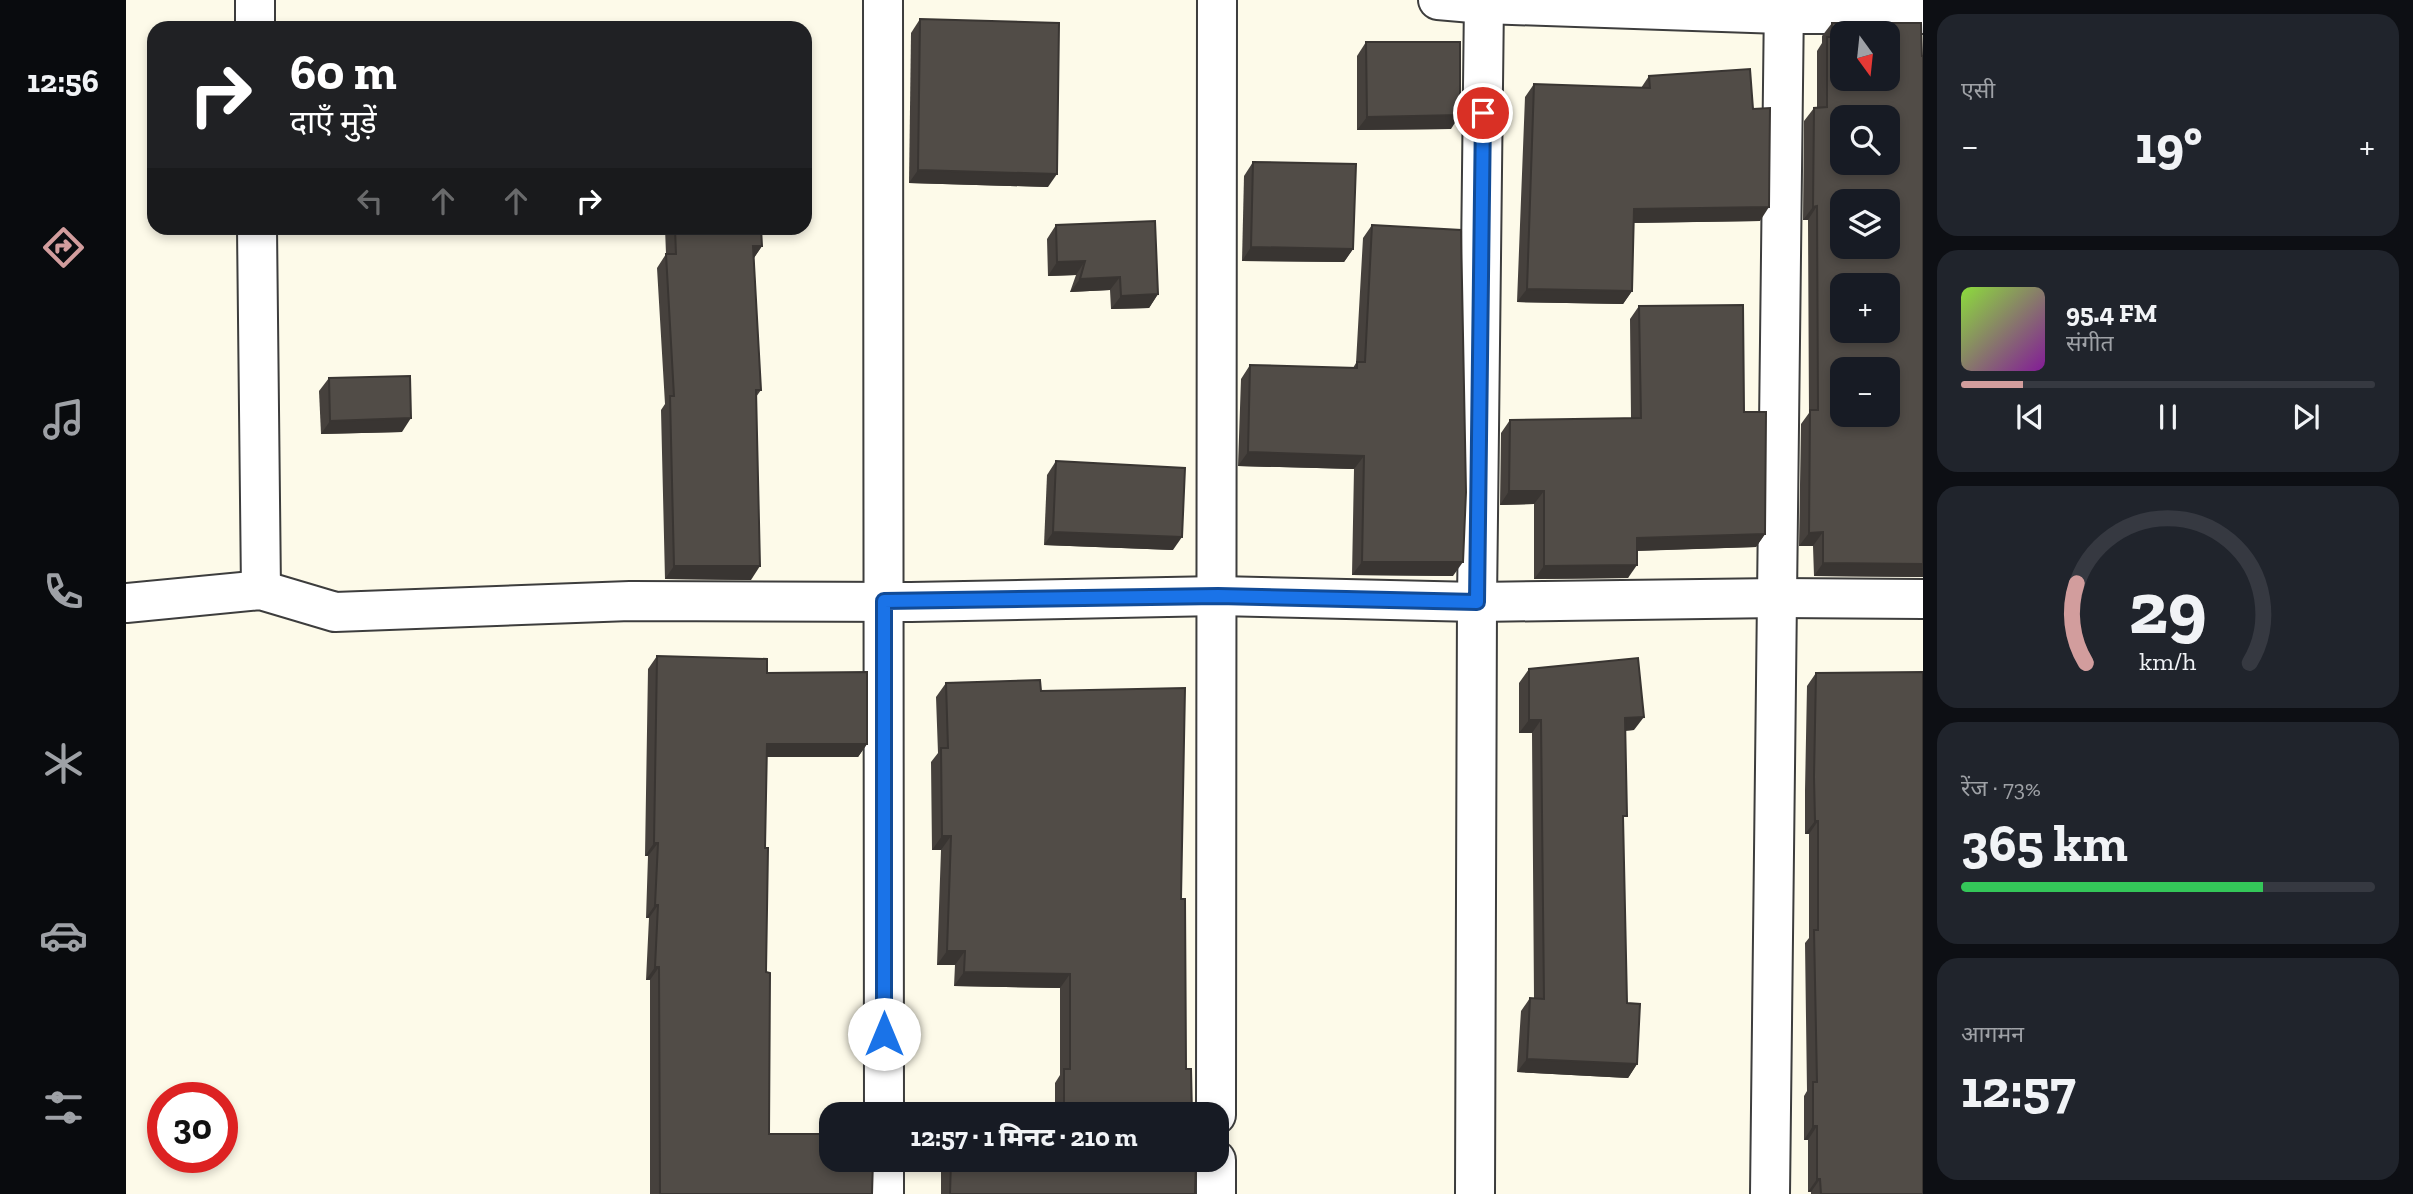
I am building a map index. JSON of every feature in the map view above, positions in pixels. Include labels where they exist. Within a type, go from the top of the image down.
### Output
[{"type":"street","points":[[255,0],[255,21]]},
{"type":"street","points":[[883,0],[884,1102]]},
{"type":"street","points":[[1216,1102],[1217,0]]},
{"type":"street","points":[[1438,0],[1784,7],[1923,14]]},
{"type":"street","points":[[1475,1194],[1477,602],[1484,2]]},
{"type":"street","points":[[1770,1194],[1784,7]]},
{"type":"street","points":[[257,235],[261,590]]},
{"type":"street","points":[[126,603],[261,590],[335,612],[630,601],[884,601],[1218,596],[1477,602],[1923,599]]},
{"type":"street","points":[[884,1172],[884,1194]]},
{"type":"street","points":[[1216,1172],[1216,1194]]},
{"type":"building","points":[[920,19],[1059,23],[1057,174],[918,170]]},
{"type":"building","points":[[1900,23],[1921,23],[1923,564],[1823,563],[1823,532],[1809,533],[1810,410],[1818,410],[1817,206],[1813,207],[1814,108],[1827,107],[1827,37],[1830,37],[1830,91],[1900,91]]},
{"type":"building","points":[[1366,42],[1460,42],[1460,115],[1367,117]]},
{"type":"building","points":[[1750,69],[1753,109],[1770,108],[1769,207],[1634,209],[1632,291],[1527,289],[1534,84],[1650,88],[1649,76]]},
{"type":"building","points":[[1253,162],[1356,164],[1353,249],[1251,247]]},
{"type":"building","points":[[1155,221],[1158,294],[1121,296],[1120,277],[1080,279],[1085,261],[1057,262],[1056,225]]},
{"type":"building","points":[[1372,225],[1461,230],[1466,492],[1463,562],[1362,562],[1364,456],[1248,452],[1250,365],[1357,368],[1357,362],[1365,362]]},
{"type":"building","points":[[675,235],[761,235],[762,246],[753,246],[761,390],[756,390],[760,566],[674,566],[670,396],[674,396],[666,254],[676,254]]},
{"type":"building","points":[[1743,305],[1744,412],[1766,412],[1765,534],[1637,538],[1637,565],[1544,566],[1544,491],[1509,491],[1510,420],[1641,418],[1639,306]]},
{"type":"building","points":[[410,376],[411,418],[330,421],[329,378]]},
{"type":"building","points":[[1056,461],[1185,468],[1182,537],[1053,532]]},
{"type":"building","points":[[657,656],[767,659],[767,673],[867,672],[867,744],[767,744],[766,972],[770,973],[769,1134],[819,1134],[819,1172],[873,1172],[872,1194],[660,1194],[659,967],[655,967],[658,843],[654,843]]},
{"type":"building","points":[[1638,658],[1644,717],[1625,718],[1627,816],[1623,816],[1627,1003],[1640,1004],[1637,1064],[1527,1059],[1530,998],[1544,999],[1541,720],[1529,720],[1529,669]]},
{"type":"building","points":[[1923,672],[1923,1194],[1821,1194],[1820,1179],[1817,1179],[1817,1126],[1813,1126],[1813,1082],[1817,1082],[1814,930],[1818,930],[1818,821],[1815,821],[1814,777],[1816,673]]},
{"type":"building","points":[[1040,680],[1041,691],[1185,688],[1181,899],[1185,899],[1186,1069],[1191,1069],[1192,1102],[1064,1102],[1064,1069],[1070,1069],[1070,974],[964,972],[965,951],[947,951],[951,836],[942,836],[941,748],[948,748],[946,683]]},
{"type":"building","points":[[951,1172],[1196,1172],[1195,1194],[950,1194]]},
{"type":"route","points":[[884,1034],[884,601],[1218,596],[1477,602],[1483,113]]}]
